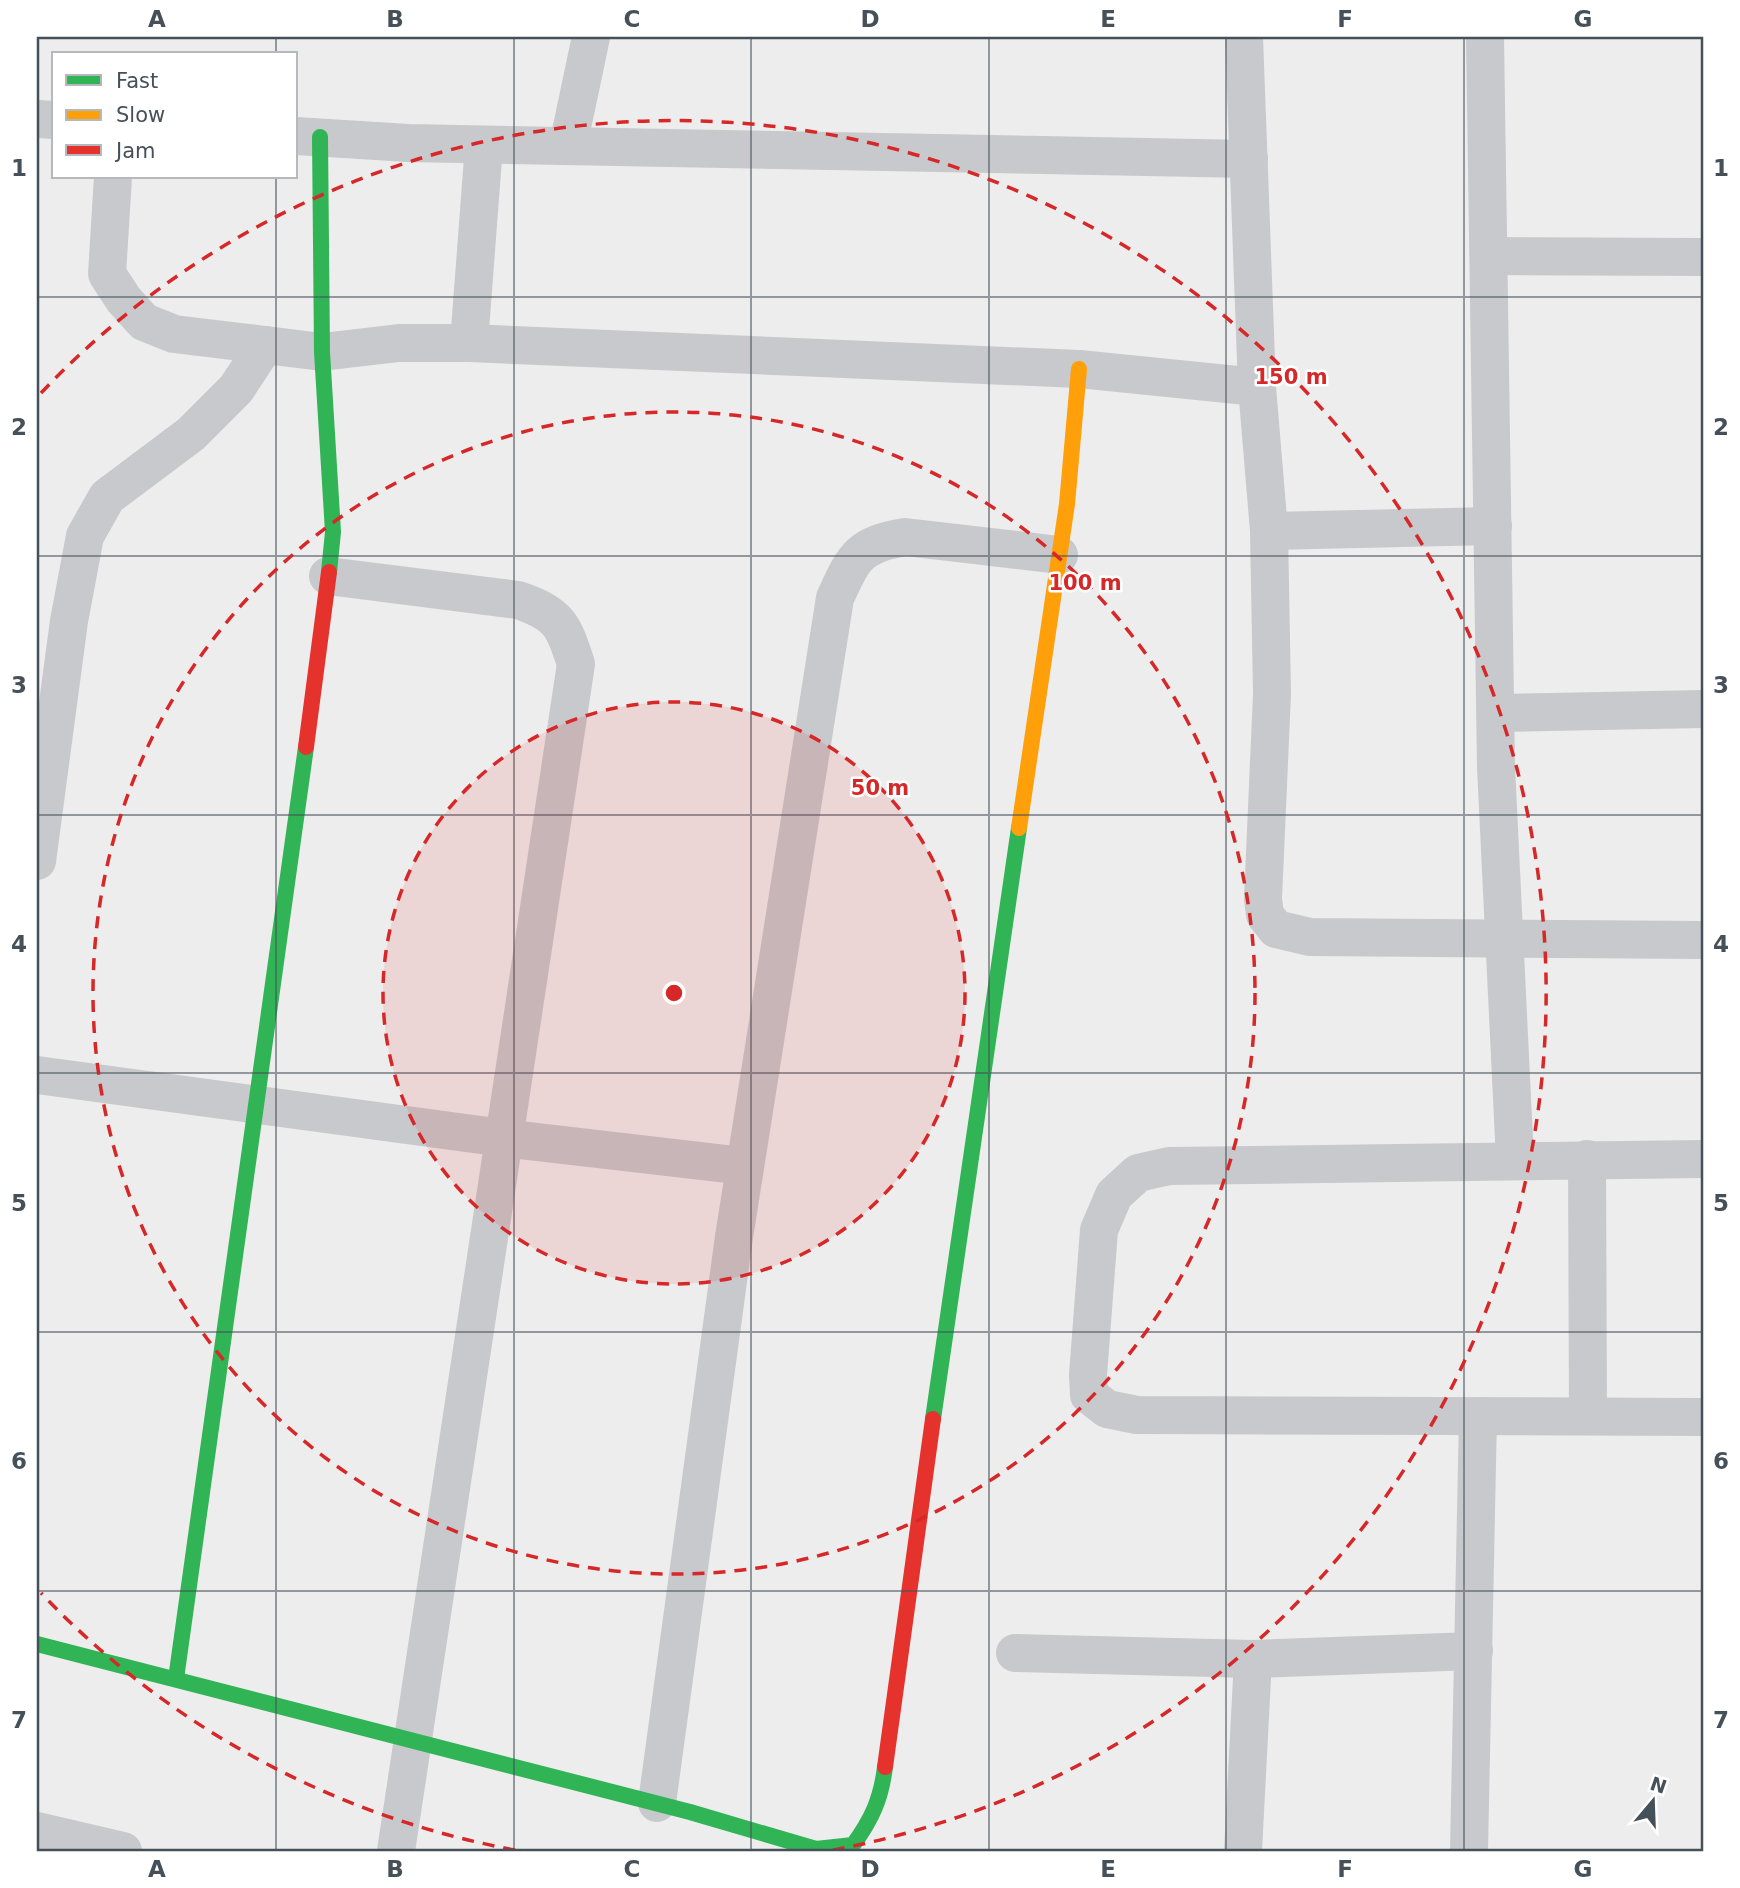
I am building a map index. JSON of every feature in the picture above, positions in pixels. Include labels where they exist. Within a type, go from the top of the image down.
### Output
[{"type":"street","points":[[568,146],[591,37]]},
{"type":"street","points":[[1244,37],[1257,387],[1269,531],[1272,694],[1265,823],[1265,915],[1276,929],[1310,937],[1703,940]]},
{"type":"street","points":[[1485,37],[1496,713],[1515,1160]]},
{"type":"street","points":[[176,1679],[333,532],[308,137],[484,145],[1249,159]]},
{"type":"street","points":[[469,343],[484,145]]},
{"type":"street","points":[[113,178],[107,274],[124,300],[144,321],[174,334],[321,352],[399,343],[469,343],[1079,369],[1257,387]]},
{"type":"street","points":[[1489,256],[1703,257]]},
{"type":"street","points":[[37,861],[53,620],[85,536],[107,497],[191,435],[236,389],[265,345]]},
{"type":"street","points":[[37,1644],[657,1803],[816,1849],[853,1845],[871,1821],[881,1796],[960,1221],[1059,555],[1079,369]]},
{"type":"street","points":[[1269,531],[1493,526]]},
{"type":"street","points":[[657,1803],[744,1166],[835,598],[854,558],[881,541],[905,537],[1059,555]]},
{"type":"street","points":[[328,576],[518,600],[547,610],[564,627],[576,664],[396,1851]]},
{"type":"street","points":[[1496,713],[1703,709]]},
{"type":"street","points":[[37,1075],[503,1138],[744,1166]]},
{"type":"street","points":[[1587,1159],[1588,1416]]},
{"type":"street","points":[[1703,1159],[1169,1166],[1138,1173],[1114,1195],[1099,1230],[1088,1375],[1089,1395],[1107,1409],[1138,1415],[1703,1417]]},
{"type":"street","points":[[1469,1851],[1478,1416]]},
{"type":"street","points":[[1015,1653],[1253,1659],[1474,1651]]},
{"type":"street","points":[[1243,1851],[1253,1659]]},
{"type":"street","points":[[37,1831],[123,1851]]},
{"type":"traffic: fast","points":[[320,137],[322,352],[333,532],[329,572]]},
{"type":"traffic: fast","points":[[176,1679],[306,747]]},
{"type":"traffic: fast","points":[[933,1419],[1019,828]]},
{"type":"traffic: fast","points":[[37,1644],[690,1812],[816,1849],[853,1845],[875,1808],[885,1767]]},
{"type":"traffic: slow","points":[[1019,828],[1067,504],[1079,369]]},
{"type":"traffic: jam","points":[[306,747],[329,572]]},
{"type":"traffic: jam","points":[[885,1767],[933,1419]]}]
